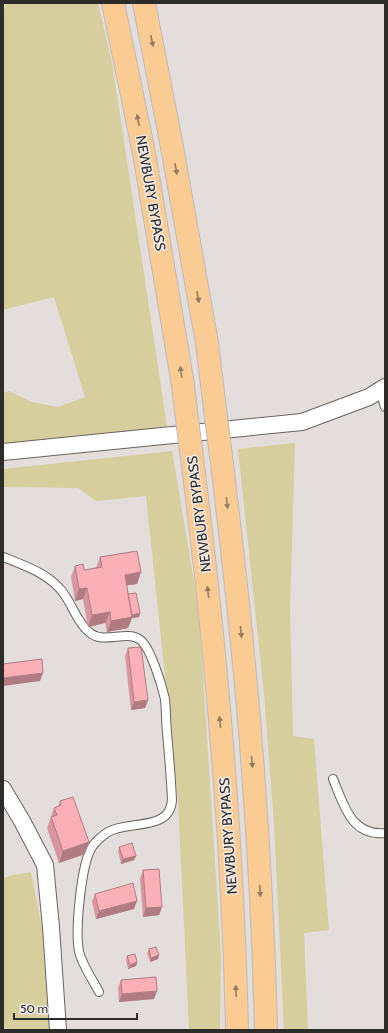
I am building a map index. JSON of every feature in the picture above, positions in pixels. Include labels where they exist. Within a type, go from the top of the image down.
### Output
[{"type":"highway","name":"NEWBURY BYPASS","points":[[114,3],[144,153],[171,312],[194,474],[210,613],[225,780],[235,951],[237,1030]]},
{"type":"highway","name":"NEWBURY BYPASS","points":[[144,3],[172,147],[206,343],[222,464],[238,608],[254,786],[264,957],[266,1030]]},
{"type":"street","points":[[3,452],[302,422],[369,397],[383,389]]},
{"type":"street","points":[[3,789],[45,865],[58,1030]]},
{"type":"lane","points":[[383,389],[385,408]]},
{"type":"lane","points":[[3,557],[23,564],[44,575],[54,583],[66,595],[82,626],[91,634],[110,638],[134,636],[141,639],[149,650],[164,699],[172,807],[168,814],[154,822],[123,826],[108,832],[92,846],[86,860],[78,917],[77,937],[79,953],[99,992]]},
{"type":"lane","points":[[333,779],[348,814],[355,824],[366,832],[385,833]]},
{"type":"shaded area","points":[[5,3],[98,3],[112,62],[167,426],[96,438],[3,449],[3,393],[9,391],[32,402],[58,407],[85,397],[54,297],[3,310],[3,16]]},
{"type":"shaded area","points":[[295,443],[290,610],[293,736],[314,739],[329,930],[304,933],[308,1030],[284,1030],[274,824],[264,694],[238,449]]},
{"type":"shaded area","points":[[172,451],[199,612],[221,955],[220,1030],[189,1030],[178,800],[146,496],[96,501],[78,488],[3,487],[3,469]]},
{"type":"shaded area","points":[[31,872],[43,932],[50,1030],[3,1030],[3,878]]},
{"type":"building","points":[[137,551],[141,572],[125,575],[132,617],[111,621],[110,612],[92,615],[87,588],[79,589],[75,566],[83,564],[84,570],[102,567],[100,557]]},
{"type":"building","points":[[136,593],[140,613],[132,615],[128,594]]},
{"type":"building","points":[[141,647],[148,700],[134,702],[128,648]]},
{"type":"building","points":[[42,659],[43,673],[3,678],[3,664]]},
{"type":"building","points":[[73,797],[89,842],[63,851],[51,817],[57,815],[54,808],[61,805],[60,801]]},
{"type":"building","points":[[132,843],[136,856],[123,859],[119,847]]},
{"type":"building","points":[[159,869],[162,907],[146,908],[143,870]]},
{"type":"building","points":[[133,883],[137,901],[99,911],[95,894]]},
{"type":"building","points":[[156,947],[159,955],[151,958],[149,949]]},
{"type":"building","points":[[135,954],[137,962],[130,965],[127,956]]},
{"type":"building","points":[[156,977],[157,991],[122,994],[121,980]]}]
